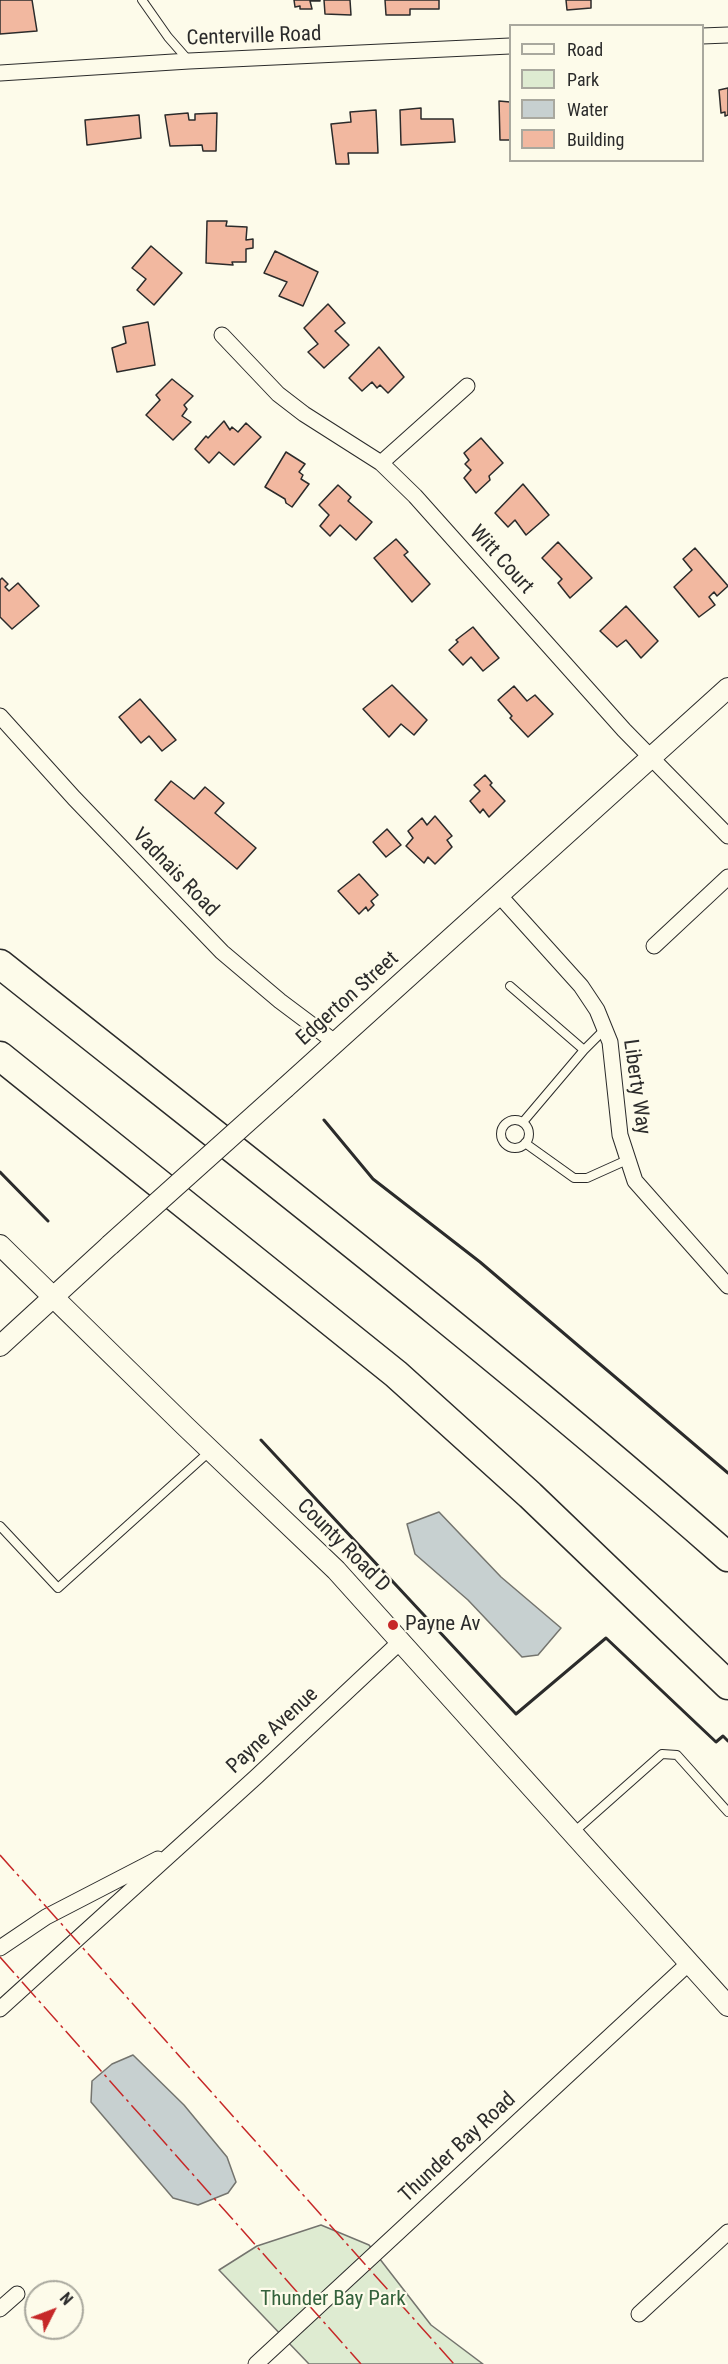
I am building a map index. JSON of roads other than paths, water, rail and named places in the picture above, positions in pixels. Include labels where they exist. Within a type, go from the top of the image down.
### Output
[{"type":"highway","points":[[0,964],[400,1281],[619,1461],[728,1557]]},
{"type":"highway","points":[[0,1056],[396,1374],[530,1495],[728,1685]]},
{"type":"highway","points":[[619,1461],[728,1569]]},
{"type":"street","points":[[704,36],[728,35]]},
{"type":"street","name":"Centerville Road","points":[[0,72],[509,46]]},
{"type":"street","name":"Witt Court","points":[[222,335],[278,394],[304,414],[381,463],[415,496],[650,758],[728,836]]},
{"type":"street","points":[[381,463],[467,386]]},
{"type":"street","name":"Edgerton Street","points":[[0,1346],[728,688]]},
{"type":"street","name":"Vadnais Road","points":[[0,716],[74,798],[222,952],[280,1001],[336,1042]]},
{"type":"street","points":[[654,946],[728,877]]},
{"type":"street","name":"Liberty Way","points":[[499,895],[581,986],[597,1010],[610,1042],[620,1135],[635,1181],[651,1202],[728,1286]]},
{"type":"street","name":"County Road D","points":[[0,1245],[210,1451],[336,1570],[728,2006]]},
{"type":"street","name":"Payne Avenue","points":[[0,2009],[400,1641]]},
{"type":"street","name":"Payne Avenue","points":[[0,1948],[46,1917],[174,1851]]},
{"type":"street","name":"Thunder Bay Road","points":[[256,2364],[689,1963]]},
{"type":"street","points":[[639,2314],[728,2232]]},
{"type":"street","points":[[0,2309],[17,2294]]},
{"type":"lane","points":[[142,0],[168,37],[189,61]]},
{"type":"lane","points":[[510,986],[584,1050]]},
{"type":"lane","points":[[523,1122],[584,1050],[605,1029]]},
{"type":"lane","points":[[510,1120],[523,1122],[529,1134],[525,1143],[512,1147],[504,1143],[501,1134],[503,1126],[510,1120]]},
{"type":"lane","points":[[525,1143],[574,1178],[587,1178],[627,1160]]},
{"type":"lane","points":[[0,1526],[58,1588],[210,1451]]},
{"type":"lane","points":[[572,1833],[662,1754],[677,1755],[728,1812]]},
{"type":"water","points":[[439,1512],[501,1577],[561,1628],[538,1655],[522,1657],[468,1600],[415,1554],[407,1524]]},
{"type":"water","points":[[133,2055],[184,2105],[227,2157],[236,2182],[228,2193],[198,2205],[173,2198],[91,2102],[92,2081],[112,2064]]},
{"type":"place","name":"Payne Av","points":[[393,1625]]},
{"type":"park label","name":"Thunder Bay Park","points":[[333,2300]]}]
